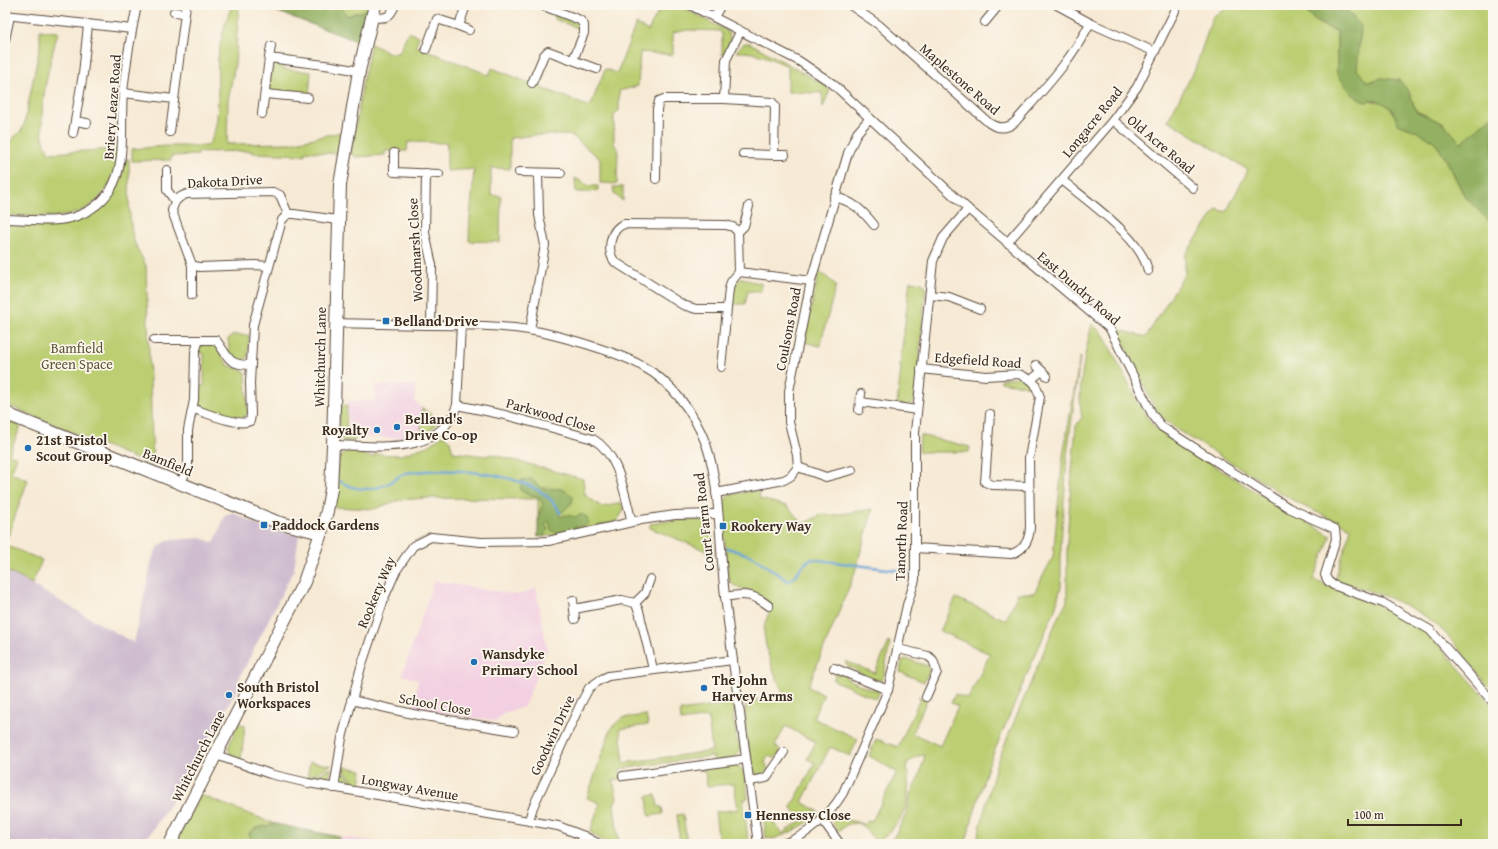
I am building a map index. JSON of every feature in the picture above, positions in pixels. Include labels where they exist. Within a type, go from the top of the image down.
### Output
[{"type":"street","name":"Briery Leaze Road","points":[[5,219],[64,219],[88,211],[107,195],[120,168],[123,93],[137,5]]},
{"type":"street","name":"Whitchurch Lane","points":[[170,844],[304,582],[321,533],[331,489],[338,220],[344,154],[359,71],[375,5]]},
{"type":"street","points":[[372,17],[389,17],[395,5]]},
{"type":"street","points":[[459,26],[466,5]]},
{"type":"street","points":[[541,5],[580,20],[584,25],[584,33],[573,60]]},
{"type":"street","name":"East Dundry Road","points":[[690,5],[799,61],[833,84],[869,119],[968,209],[1110,329],[1152,414],[1162,427],[1290,508],[1335,529],[1336,539],[1325,575],[1328,581],[1333,585],[1383,603],[1430,630],[1493,702]]},
{"type":"street","points":[[714,17],[721,5]]},
{"type":"street","name":"Maplestone Road","points":[[850,5],[879,25],[989,123],[999,128],[1008,127],[1015,122],[1059,72],[1076,50],[1090,23]]},
{"type":"street","points":[[984,23],[999,5]]},
{"type":"street","points":[[1057,5],[1090,23],[1155,52]]},
{"type":"street","name":"Longacre Road","points":[[1007,243],[1113,120],[1137,87],[1178,5]]},
{"type":"street","points":[[170,132],[185,9],[174,12]]},
{"type":"street","points":[[5,40],[7,15],[132,29]]},
{"type":"street","points":[[426,49],[437,19],[469,30]]},
{"type":"street","points":[[73,133],[83,74],[88,25]]},
{"type":"street","points":[[724,99],[726,60],[740,32]]},
{"type":"street","points":[[262,114],[271,46]]},
{"type":"street","points":[[532,83],[544,55],[548,51],[597,69]]},
{"type":"street","points":[[270,58],[359,71]]},
{"type":"street","points":[[123,93],[174,99]]},
{"type":"street","points":[[264,94],[308,98]]},
{"type":"street","points":[[656,179],[657,109],[659,101],[664,99],[724,99],[772,102],[774,106],[774,155]]},
{"type":"street","name":"Coulsons Road","points":[[798,467],[788,406],[789,391],[811,281],[834,197],[852,143],[869,119]]},
{"type":"street","name":"Old Acre Road","points":[[1113,120],[1193,188]]},
{"type":"street","points":[[75,122],[87,124]]},
{"type":"street","points":[[394,153],[394,172],[439,174]]},
{"type":"street","points":[[743,154],[785,155]]},
{"type":"street","name":"Dakota Drive","points":[[167,170],[167,190],[175,201]]},
{"type":"street","points":[[519,172],[561,173]]},
{"type":"street","name":"Woodmarsh Close","points":[[426,173],[425,238],[432,265],[431,325]]},
{"type":"street","points":[[530,330],[545,245],[539,215],[538,173]]},
{"type":"street","points":[[1062,180],[1134,242],[1146,261],[1148,271]]},
{"type":"street","name":"Dakota Drive","points":[[192,295],[192,265],[172,211],[175,201],[179,197],[187,194],[273,192],[280,195],[288,214]]},
{"type":"street","points":[[834,197],[851,202],[864,212],[874,225]]},
{"type":"street","points":[[721,367],[730,282],[739,272],[738,232],[744,226],[749,206]]},
{"type":"street","name":"Tanorth Road","points":[[783,844],[801,836],[822,820],[834,808],[843,793],[888,690],[907,605],[915,580],[914,432],[933,261],[936,251],[943,238],[968,209]]},
{"type":"street","points":[[194,409],[234,422],[246,423],[250,421],[252,415],[251,366],[254,318],[281,223],[288,214],[338,220]]},
{"type":"street","points":[[726,309],[696,309],[683,305],[615,262],[611,257],[610,251],[612,235],[618,226],[624,224],[726,225],[738,232]]},
{"type":"street","points":[[192,265],[199,267],[269,266]]},
{"type":"street","points":[[739,272],[811,281]]},
{"type":"street","points":[[930,295],[949,297],[980,309]]},
{"type":"street","name":"Court Farm Road","points":[[335,323],[502,326],[530,330],[617,354],[644,367],[662,379],[688,409],[698,426],[710,457],[716,493],[725,597],[758,844]]},
{"type":"street","points":[[333,445],[406,446],[428,440],[442,430],[453,418],[457,405],[461,325]]},
{"type":"street","points":[[154,340],[216,340],[227,358],[233,363],[251,366]]},
{"type":"street","points":[[181,484],[188,465],[188,430],[194,409],[195,352],[199,340]]},
{"type":"street","name":"Edgefield Road","points":[[915,548],[1006,554],[1017,552],[1025,545],[1029,536],[1030,444],[1040,397],[1031,380],[1019,374],[986,376],[921,369]]},
{"type":"street","name":"Edgefield Road","points":[[1031,380],[1041,370]]},
{"type":"street","points":[[860,402],[916,410]]},
{"type":"street","name":"Parkwood Close","points":[[457,405],[506,415],[593,439],[603,445],[610,454],[618,470],[632,522]]},
{"type":"street","name":"Bamfield","points":[[5,412],[14,417],[277,522],[321,533]]},
{"type":"street","points":[[990,414],[985,482],[992,485],[1029,486]]},
{"type":"street","points":[[716,493],[784,480],[791,476],[798,467],[826,477],[852,470]]},
{"type":"street","name":"Rookery Way","points":[[334,788],[342,738],[352,700],[361,667],[385,596],[407,553],[421,540],[431,537],[481,542],[548,541],[632,522],[675,515],[718,514]]},
{"type":"street","points":[[635,603],[646,593],[650,579]]},
{"type":"street","points":[[725,597],[746,594],[758,597],[769,606]]},
{"type":"street","points":[[572,600],[575,619]]},
{"type":"street","points":[[574,609],[622,600],[635,603]]},
{"type":"street","points":[[635,603],[639,611],[653,670]]},
{"type":"street","points":[[898,649],[928,656],[936,665],[936,672],[926,697]]},
{"type":"street","name":"Goodwin Drive","points":[[529,820],[533,807],[589,688],[608,676],[733,660]]},
{"type":"street","points":[[834,668],[888,690]]},
{"type":"street","name":"School Close","points":[[352,700],[413,714],[514,731]]},
{"type":"street","points":[[750,781],[766,778],[784,752]]},
{"type":"street","name":"Longway Avenue","points":[[216,755],[270,774],[334,788],[558,826],[584,836],[599,844]]},
{"type":"street","points":[[623,776],[746,759]]},
{"type":"street","points":[[822,820],[840,844]]},
{"type":"street","points":[[580,844],[584,836]]},
{"type":"shaded area","points":[[375,385],[415,385],[415,402],[422,408],[421,434],[404,438],[358,437],[354,441],[348,441],[348,401],[375,401]]},
{"type":"shaded area","points":[[234,513],[263,528],[299,535],[294,569],[237,683],[240,685],[176,795],[143,844],[5,844],[5,570],[134,643],[152,560],[157,548],[168,540],[202,538],[214,543],[225,516]]},
{"type":"shaded area","name":"Wansdyke Primary School","points":[[434,581],[519,595],[536,588],[547,649],[524,707],[504,713],[496,721],[413,709],[418,680],[402,675]]},
{"type":"shaded area","points":[[340,837],[391,844],[337,844]]},
{"type":"green space","points":[[232,5],[239,5],[235,64],[228,101],[227,144],[291,143],[341,132],[338,154],[305,151],[305,155],[252,153],[252,151],[198,152],[198,155],[171,156],[171,160],[132,161],[132,149],[166,146],[207,146],[212,138],[217,117],[218,59],[223,31]]},
{"type":"green space","points":[[248,5],[340,5],[347,16],[366,10],[359,42],[273,10]]},
{"type":"green space","points":[[340,5],[368,5],[365,19],[357,12],[347,16]]},
{"type":"green space","points":[[662,5],[678,5],[727,31],[730,40],[725,54],[722,55],[722,35],[720,31],[687,30],[673,33],[673,55],[640,52],[638,86],[619,91],[619,111],[614,115],[614,144],[618,149],[617,184],[600,183],[600,159],[571,135],[537,135],[510,138],[510,169],[491,168],[491,195],[501,196],[500,242],[469,241],[474,169],[447,171],[447,143],[408,142],[407,151],[385,151],[385,155],[356,157],[351,154],[363,80],[371,44],[390,53],[399,53],[408,32],[419,36],[416,46],[489,75],[492,68],[590,107],[605,69],[617,73],[636,24],[648,31]]},
{"type":"green space","points":[[1234,5],[1303,5],[1313,19],[1326,27],[1337,31],[1337,74],[1365,102],[1372,101],[1387,105],[1399,125],[1414,130],[1434,141],[1447,161],[1465,197],[1493,225],[1493,692],[1454,642],[1429,619],[1390,599],[1335,580],[1351,528],[1301,505],[1179,431],[1161,417],[1151,401],[1117,329],[1146,337],[1185,273],[1185,255],[1217,209],[1226,212],[1248,170],[1168,120],[1195,69],[1213,16]]},
{"type":"green space","points":[[1303,5],[1341,5],[1347,10],[1361,26],[1357,70],[1368,82],[1382,78],[1399,80],[1409,92],[1416,111],[1444,124],[1461,143],[1493,115],[1493,225],[1465,197],[1447,161],[1434,141],[1414,130],[1399,125],[1391,108],[1378,100],[1365,102],[1352,94],[1337,74],[1337,31],[1313,19]]},
{"type":"green space","points":[[1341,5],[1493,5],[1493,115],[1461,144],[1444,124],[1416,111],[1409,92],[1382,78],[1368,82],[1356,70],[1347,10]]},
{"type":"green space","points":[[555,15],[575,22],[580,29],[554,19]]},
{"type":"green space","points":[[40,30],[58,32],[48,70],[43,99],[43,138],[49,153],[117,149],[118,161],[111,181],[101,195],[90,205],[78,212],[51,217],[5,215],[5,146],[21,131],[24,125],[40,46]]},
{"type":"green space","points":[[744,43],[750,43],[823,84],[830,90],[823,107],[822,93],[788,92],[788,66],[757,54],[737,52],[737,50]]},
{"type":"green space","points":[[277,63],[284,63],[283,69],[311,72],[309,96],[274,92],[269,88],[271,70]]},
{"type":"green space","name":"Bamfield Green Space","points":[[126,159],[129,159],[130,221],[135,244],[146,266],[153,466],[5,404],[5,224],[47,225],[66,223],[83,219],[97,212],[110,200],[119,183]]},
{"type":"green space","points":[[575,178],[589,186],[598,186],[598,190],[591,192],[576,192]]},
{"type":"green space","points":[[613,187],[623,187],[623,201],[614,194]]},
{"type":"green space","points":[[819,271],[836,285],[820,346],[804,342]]},
{"type":"green space","points":[[740,278],[761,283],[761,291],[748,291],[745,304],[731,304],[734,286]]},
{"type":"green space","points":[[910,281],[922,283],[926,287],[915,400],[911,405],[897,404]]},
{"type":"green space","points":[[1092,324],[1103,334],[1145,415],[1158,430],[1246,486],[1331,536],[1313,580],[1378,605],[1425,630],[1493,706],[1493,844],[976,844],[996,765],[1059,615],[1067,602],[1067,541],[1072,470],[1076,426],[1082,417],[1080,396],[1082,371]]},
{"type":"green space","points":[[233,335],[249,335],[248,357],[241,362],[230,357],[228,339]]},
{"type":"green space","points":[[205,343],[214,344],[228,365],[246,372],[248,413],[241,419],[203,408],[199,404],[198,387],[204,386],[204,353],[198,353],[200,347]]},
{"type":"green space","points":[[1080,357],[1067,456],[1061,543],[1061,587],[1055,609],[988,766],[965,844],[888,844],[895,835],[906,814],[911,792],[919,777],[925,755],[919,756],[907,763],[908,788],[905,808],[895,825],[877,843],[864,827],[858,823],[865,825],[868,820],[872,821],[897,772],[869,756],[876,739],[898,747],[920,699],[918,696],[927,700],[912,733],[940,746],[958,706],[951,703],[955,694],[968,699],[990,654],[940,631],[956,598],[1006,620],[1018,593],[1034,593],[1053,557],[1063,455]]},
{"type":"green space","points":[[1019,377],[1026,380],[1032,387],[1001,382],[1001,379]]},
{"type":"green space","points":[[340,406],[347,406],[346,432],[357,432],[357,437],[354,441],[346,441],[341,439],[338,432],[340,431]]},
{"type":"green space","points":[[422,408],[440,421],[425,435],[421,434]]},
{"type":"green space","points":[[5,419],[21,426],[9,454],[17,457],[11,473],[28,480],[5,544]]},
{"type":"green space","points":[[444,434],[450,441],[453,452],[486,456],[491,454],[583,479],[585,495],[602,507],[622,503],[624,510],[617,521],[566,534],[538,537],[538,499],[427,498],[399,500],[374,509],[333,507],[338,463],[339,459],[346,451],[370,457],[374,457],[375,454],[401,455],[430,445]]},
{"type":"green space","points":[[920,435],[970,447],[969,452],[919,452]]},
{"type":"green space","points":[[531,479],[542,488],[562,489],[573,496],[572,503],[559,515],[560,517],[566,515],[575,517],[582,515],[587,517],[588,523],[584,527],[579,526],[558,534],[551,530],[549,521],[545,524],[548,530],[543,536],[538,537],[539,514],[543,504],[538,497],[526,494],[520,490],[522,480]]},
{"type":"green space","points":[[758,490],[760,499],[787,506],[803,524],[823,514],[836,515],[873,509],[854,575],[808,687],[824,694],[813,718],[858,739],[850,756],[830,747],[802,802],[819,812],[805,824],[785,835],[784,832],[801,821],[791,807],[815,763],[807,759],[816,742],[785,726],[775,746],[781,750],[778,756],[774,758],[768,756],[765,762],[768,769],[764,774],[755,774],[752,771],[745,725],[746,702],[784,695],[771,664],[765,641],[764,629],[770,603],[756,593],[736,587],[728,578],[722,504],[729,495]]},
{"type":"green space","points":[[676,520],[703,520],[707,523],[713,539],[714,554],[650,528],[650,524]]},
{"type":"green space","points":[[5,545],[42,560],[32,584],[5,570]]},
{"type":"green space","points":[[889,642],[890,644],[883,678],[881,680],[872,679],[847,666],[845,661],[875,673]]},
{"type":"green space","points":[[906,659],[928,666],[929,672],[924,682],[900,672],[902,661]]},
{"type":"green space","points":[[836,674],[845,675],[846,678],[869,689],[876,689],[879,693],[876,699],[833,680]]},
{"type":"green space","points":[[733,703],[736,711],[733,714],[737,741],[740,744],[740,750],[735,757],[715,761],[712,758],[714,758],[713,756],[620,769],[621,779],[613,780],[617,798],[614,805],[619,844],[608,844],[590,832],[600,803],[587,798],[611,728],[622,718],[646,715],[648,725],[620,729],[624,763],[712,751],[708,717],[681,721],[680,711]]},
{"type":"green space","points":[[238,724],[245,725],[241,760],[231,755],[228,748]]},
{"type":"green space","points":[[310,762],[331,765],[307,778]]},
{"type":"green space","points":[[734,764],[739,766],[746,778],[748,798],[743,800],[748,840],[753,844],[719,844],[715,812],[738,809],[734,784],[707,786],[705,771],[699,770]]},
{"type":"green space","points":[[341,766],[362,770],[360,787],[357,786]]},
{"type":"green space","points":[[331,768],[329,776],[325,780],[310,779]]},
{"type":"green space","points":[[341,769],[356,787],[343,782],[340,776]]},
{"type":"green space","points":[[200,795],[283,827],[340,837],[337,844],[175,844]]},
{"type":"green space","points":[[656,795],[658,807],[662,807],[663,814],[649,816],[647,796]]},
{"type":"green space","points":[[763,810],[784,835],[773,839],[766,838]]},
{"type":"green space","points":[[683,814],[687,844],[680,844],[677,815]]},
{"type":"green space","points":[[837,816],[858,823],[848,824],[838,831],[832,822]]},
{"type":"green space","points":[[276,824],[340,837],[337,844],[262,844],[250,837],[249,833],[256,828]]},
{"type":"waterway","points":[[339,481],[351,487],[371,489],[385,485],[400,475],[423,471],[444,470],[491,475],[514,480],[534,488],[550,499],[560,513]]},
{"type":"waterway","points":[[727,548],[752,556],[788,581],[794,577],[807,561],[811,559],[910,572]]},
{"type":"place","name":"Belland Drive","points":[[386,321]]},
{"type":"place","name":"Belland's Drive Co-op","points":[[397,427]]},
{"type":"place","name":"Royalty","points":[[377,430]]},
{"type":"place","name":"21st Bristol Scout Group","points":[[28,448]]},
{"type":"place","name":"Paddock Gardens","points":[[264,525]]},
{"type":"place","name":"Rookery Way","points":[[723,526]]},
{"type":"place","name":"Wansdyke Primary School","points":[[474,662]]},
{"type":"place","name":"The John Harvey Arms","points":[[704,688]]},
{"type":"place","name":"South Bristol Workspaces","points":[[229,695]]},
{"type":"place","name":"Hennessy Close","points":[[748,815]]}]
